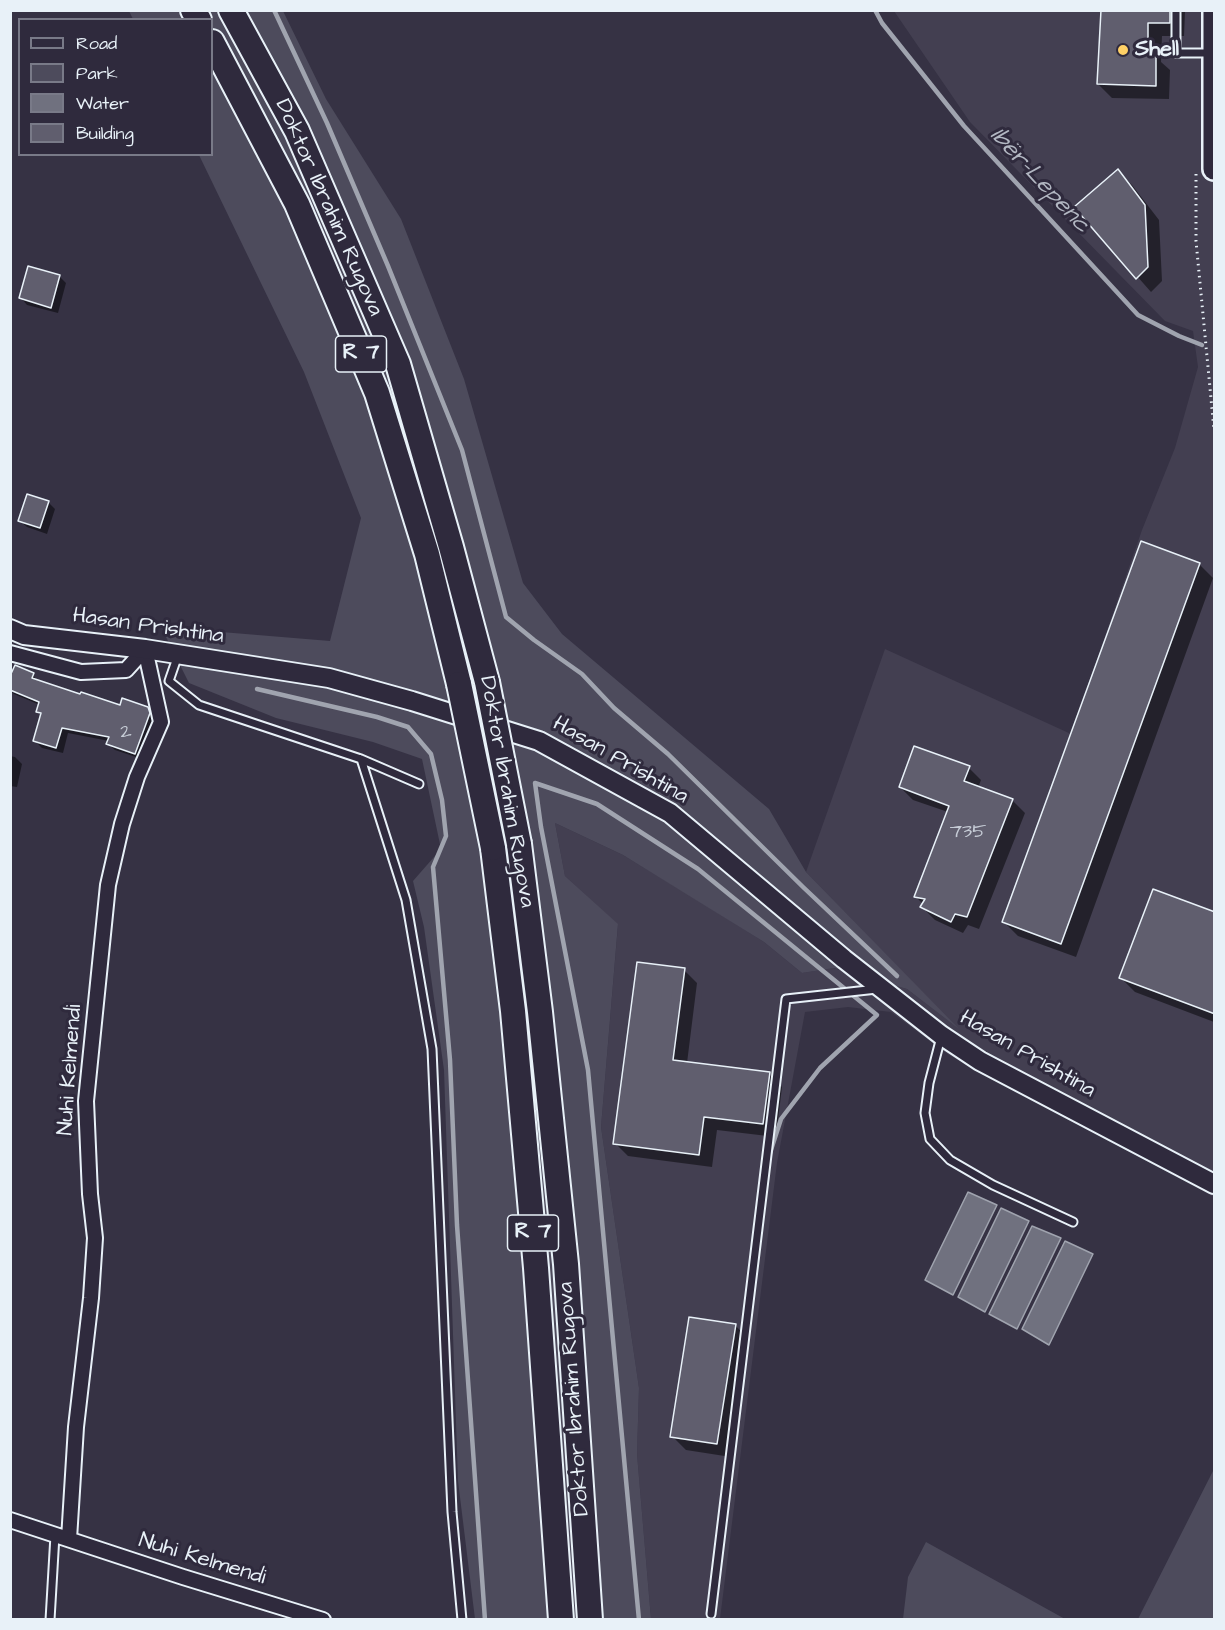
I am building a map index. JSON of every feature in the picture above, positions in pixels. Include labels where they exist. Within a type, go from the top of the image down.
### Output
[{"type":"highway","name":"Doktor Ibrahim Rugova","points":[[231,10],[297,130],[398,364],[487,682],[519,844],[540,1012],[566,1264],[590,1620]]},
{"type":"highway","points":[[1205,170],[1214,53],[1214,10]]},
{"type":"highway","name":"Doktor Ibrahim Rugova","points":[[213,44],[297,204],[377,393],[427,554],[459,684],[493,848],[517,1058],[536,1268],[561,1620]]},
{"type":"main road","name":"Hasan Prishtina","points":[[10,629],[24,634],[145,649],[328,678],[412,701],[539,741],[670,813],[844,959],[941,1035],[980,1061],[1215,1184]]},
{"type":"street","points":[[10,653],[81,672],[126,670],[145,649]]},
{"type":"street","name":"Nuhi Kelmendi","points":[[62,1537],[91,1298],[94,1238],[86,1101],[108,885],[122,824],[137,777],[161,722],[145,649]]},
{"type":"street","name":"Nuhi Kelmendi","points":[[10,1520],[323,1620]]},
{"type":"lane","points":[[1176,10],[1176,53],[1214,53]]},
{"type":"lane","points":[[178,654],[169,681],[199,705],[361,759],[419,784]]},
{"type":"lane","points":[[361,759],[406,900],[432,1049],[452,1512],[462,1620]]},
{"type":"lane","points":[[711,1614],[786,999],[883,988]]},
{"type":"lane","points":[[941,1035],[929,1083],[925,1113],[930,1139],[950,1160],[993,1185],[1073,1222]]},
{"type":"lane","points":[[50,1620],[62,1537]]},
{"type":"path","points":[[1205,170],[1196,241],[1215,430]]},
{"type":"shaded area","points":[[894,11],[1214,11],[1214,1197],[949,1055],[891,1012],[848,1007],[805,1012],[777,1163],[720,1619],[651,1619],[637,1454],[639,1388],[601,1127],[618,925],[565,876],[555,823],[623,855],[699,901],[764,942],[802,973],[833,968],[907,989],[954,1025],[806,872],[885,649],[1071,734],[1142,530],[1175,448],[1198,367],[1193,331],[1165,321],[970,122]]},
{"type":"green space","points":[[129,11],[283,11],[326,99],[401,219],[464,379],[523,583],[562,634],[769,809],[806,872],[959,1029],[907,989],[834,968],[802,973],[764,942],[623,855],[555,823],[565,876],[618,924],[601,1127],[639,1388],[637,1454],[651,1619],[475,1619],[458,1481],[444,1070],[424,927],[413,881],[441,849],[422,759],[373,742],[276,718],[189,683],[161,627],[330,641],[361,518],[304,372],[199,156],[213,156],[213,18],[132,18]]},
{"type":"green space","points":[[1214,1469],[1214,1619],[1138,1619]]},
{"type":"green space","points":[[926,1542],[1065,1619],[903,1619],[908,1577]]},
{"type":"water","points":[[968,1192],[997,1205],[953,1295],[925,1280]]},
{"type":"water","points":[[1001,1208],[1029,1221],[985,1312],[958,1297]]},
{"type":"water","points":[[1032,1226],[1061,1238],[1017,1329],[989,1314]]},
{"type":"water","points":[[1065,1241],[1093,1254],[1049,1345],[1022,1329]]},
{"type":"building","name":"Shell","points":[[1101,10],[1170,10],[1170,23],[1148,23],[1148,54],[1156,55],[1156,86],[1097,84]]},
{"type":"building","points":[[1118,169],[1145,205],[1148,267],[1136,279],[1074,207]]},
{"type":"building","points":[[28,266],[60,275],[51,308],[19,298]]},
{"type":"building","points":[[27,494],[49,501],[40,528],[18,521]]},
{"type":"building","points":[[1141,541],[1200,563],[1061,944],[1002,922]]},
{"type":"building","points":[[15,665],[34,673],[32,678],[80,694],[81,692],[120,705],[122,698],[148,707],[150,713],[135,754],[106,744],[109,737],[62,728],[56,748],[33,741],[41,713],[36,712],[39,702],[10,690],[10,676]]},
{"type":"building","points":[[914,746],[970,766],[964,781],[1013,799],[967,917],[955,914],[951,922],[920,907],[925,899],[914,897],[949,806],[899,787]]},
{"type":"building","points":[[1153,889],[1215,912],[1215,1014],[1119,978]]},
{"type":"building","points":[[637,962],[685,968],[673,1060],[770,1072],[763,1124],[704,1117],[699,1155],[613,1144]]},
{"type":"building","points":[[689,1317],[736,1324],[717,1444],[670,1437]]},
{"type":"waterway","points":[[274,10],[327,123],[388,266],[462,450],[506,617],[582,674],[614,708],[668,754],[897,976]]},
{"type":"waterway","name":"Ibër-Lepenc","points":[[875,10],[882,23],[964,126],[1138,315],[1202,345]]},
{"type":"waterway","points":[[257,689],[377,717],[408,727],[431,754],[442,800],[446,836],[433,867],[450,1060],[457,1225],[485,1620]]},
{"type":"waterway","points":[[639,1620],[588,1070],[541,827],[535,783],[597,804],[698,869],[877,1015],[820,1068],[781,1119],[769,1156]]},
{"type":"place","name":"Shell","points":[[1123,50]]}]
